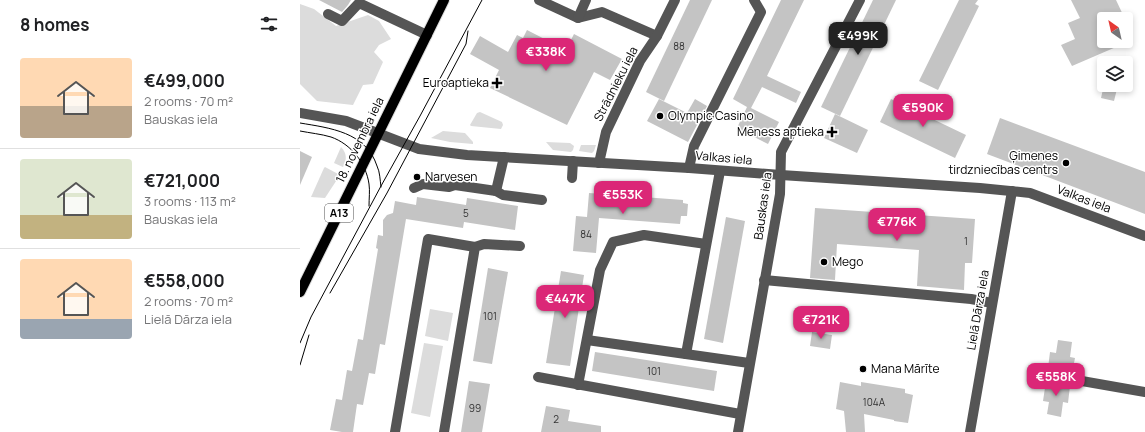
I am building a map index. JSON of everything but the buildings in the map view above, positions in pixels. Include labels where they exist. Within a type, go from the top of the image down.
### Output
[{"type":"main road","name":"18. novembra iela","points":[[300,292],[444,0]]},
{"type":"street","points":[[539,0],[578,18],[602,12],[657,36]]},
{"type":"street","points":[[578,18],[586,0]]},
{"type":"street","name":"Strādnieku iela","points":[[599,163],[606,132],[640,61],[657,36],[675,0]]},
{"type":"street","points":[[690,168],[694,146],[761,12],[754,0]]},
{"type":"street","name":"Bauskas iela","points":[[738,432],[780,194],[781,152],[860,0]]},
{"type":"street","points":[[328,14],[342,21],[360,1],[427,35]]},
{"type":"street","name":"Valkas iela","points":[[300,113],[346,121],[419,149],[467,155],[690,168],[980,188],[1030,193],[1145,236]]},
{"type":"street","points":[[496,191],[504,157]]},
{"type":"street","points":[[572,178],[573,161]]},
{"type":"street","points":[[686,354],[720,171]]},
{"type":"street","points":[[414,188],[423,184],[449,187],[455,185],[542,200]]},
{"type":"street","name":"Lielā Dārza iela","points":[[970,432],[1012,192]]},
{"type":"street","points":[[578,385],[600,270],[613,242],[644,236],[706,244]]},
{"type":"street","points":[[395,432],[428,239],[475,247],[484,244],[520,246]]},
{"type":"street","points":[[444,432],[475,247]]},
{"type":"street","points":[[764,280],[992,302]]},
{"type":"street","points":[[587,340],[749,363]]},
{"type":"street","points":[[1042,374],[1145,392]]},
{"type":"street","points":[[538,377],[740,414]]},
{"type":"shaded area","points":[[300,4],[314,9],[336,26],[368,15],[379,21],[391,39],[379,45],[374,52],[383,62],[373,84],[363,85],[353,105],[317,101],[300,84]]},
{"type":"shaded area","points":[[480,112],[502,122],[503,125],[501,129],[471,126],[470,125],[477,113]]},
{"type":"shaded area","points":[[443,131],[465,133],[473,144],[450,142],[431,138]]},
{"type":"shaded area","points":[[546,142],[570,143],[574,146],[571,152],[553,150]]},
{"type":"shaded area","points":[[581,145],[596,145],[592,153],[579,151]]},
{"type":"shaded area","points":[[341,147],[346,157],[343,167],[334,163]]},
{"type":"shaded area","points":[[325,167],[340,175],[325,198],[311,197],[324,168]]},
{"type":"shaded area","points":[[430,309],[453,313],[448,341],[425,336]]},
{"type":"shaded area","points":[[424,343],[443,346],[430,417],[411,413]]},
{"type":"tram line","points":[[300,343],[311,317],[482,0]]},
{"type":"tram line","points":[[330,293],[387,193],[466,44],[468,31]]},
{"type":"tram line","points":[[300,123],[335,130],[356,139],[365,146],[372,155],[378,168],[381,187]]},
{"type":"tram line","points":[[300,131],[331,137],[345,144],[351,149],[365,169],[369,187],[369,206]]},
{"type":"tram line","points":[[300,365],[309,335]]},
{"type":"place","name":"Euroaptieka","points":[[497,83]]},
{"type":"place","name":"Olympic Casino","points":[[660,116]]},
{"type":"place","name":"Mēness aptieka","points":[[832,132]]},
{"type":"place","name":"Ģimenes tirdzniecības centrs","points":[[1066,163]]},
{"type":"place","name":"Narvesen","points":[[417,177]]},
{"type":"place","name":"Mego","points":[[824,262]]},
{"type":"place","name":"Mana Mārīte","points":[[863,369]]}]
